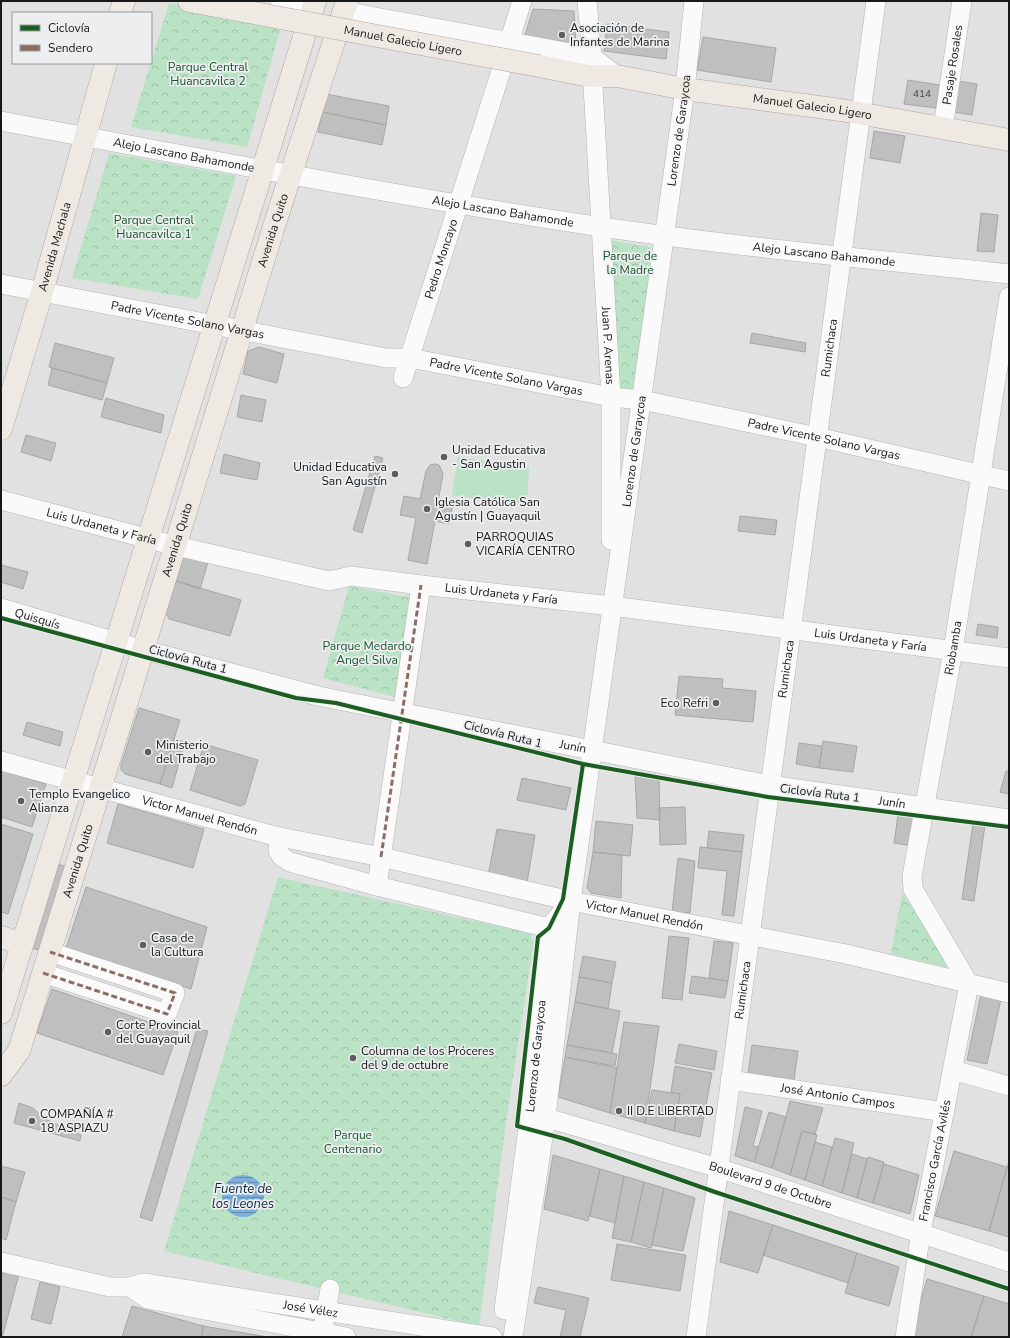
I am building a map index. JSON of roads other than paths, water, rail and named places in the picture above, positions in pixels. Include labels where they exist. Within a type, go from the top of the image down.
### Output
[{"type":"main road","points":[[120,12],[124,1]]},
{"type":"main road","name":"Manuel Galecio Ligero","points":[[189,1],[589,76],[617,76],[685,88],[861,114],[1009,140]]},
{"type":"main road","points":[[1,1013],[13,956],[73,781],[106,639],[148,538],[314,4]]},
{"type":"main road","name":"Avenida Quito","points":[[1,1075],[19,1050],[345,6]]},
{"type":"main road","name":"Avenida Machala","points":[[1,429],[42,292],[106,64]]},
{"type":"main road","points":[[1,937],[13,956]]},
{"type":"street","points":[[280,1],[314,4]]},
{"type":"street","points":[[509,42],[522,1]]},
{"type":"street","points":[[587,1],[592,57]]},
{"type":"street","name":"Lorenzo de Garaycoa","points":[[512,1337],[503,1322],[572,901],[685,88],[694,1]]},
{"type":"street","name":"Rumichaca","points":[[696,1337],[769,785],[876,1]]},
{"type":"street","name":"Pasaje Rosales","points":[[943,128],[962,1]]},
{"type":"street","name":"Manuel Galecio Ligero","points":[[345,6],[509,42],[592,57],[617,76]]},
{"type":"street","name":"Pedro Moncayo","points":[[403,378],[501,71]]},
{"type":"street","name":"Juan P. Arenas","points":[[593,86],[611,397],[612,606]]},
{"type":"street","name":"Alejo Lascano Bahamonde","points":[[1,122],[458,204],[601,227],[664,236],[1009,274]]},
{"type":"street","name":"Padre Vicente Solano Vargas","points":[[1,284],[386,358],[410,358],[611,397],[642,400],[817,437],[1009,481]]},
{"type":"street","name":"Riobamba","points":[[969,984],[913,889],[912,876],[953,650],[1009,297]]},
{"type":"street","name":"Luis Urdaneta y Faría","points":[[1,500],[176,546],[329,581],[350,576],[791,628],[1009,658]]},
{"type":"street","points":[[377,886],[420,585]]},
{"type":"street","name":"Quisquís","points":[[1,608],[106,639]]},
{"type":"street","name":"Junín","points":[[106,639],[298,691],[592,751],[769,785],[1009,819]]},
{"type":"street","name":"Victor Manuel Rendón","points":[[1,761],[280,837],[381,857],[572,901],[846,954],[1009,993]]},
{"type":"street","points":[[280,837],[278,851],[282,857],[290,862],[377,886],[549,928],[572,901]]},
{"type":"street","name":"Lorenzo de Garaycoa","points":[[538,1115],[549,928]]},
{"type":"street","points":[[43,973],[167,1014],[175,993],[50,952]]},
{"type":"street","name":"Francisco García Avilés","points":[[905,1337],[921,1232],[969,984]]},
{"type":"street","points":[[953,1070],[1009,1086]]},
{"type":"street","name":"José Antonio Campos","points":[[730,1080],[945,1112]]},
{"type":"street","name":"Boulevard 9 de Octubre","points":[[538,1115],[718,1168],[921,1232],[1009,1262]]},
{"type":"street","name":"José Vélez","points":[[1,1262],[110,1287],[130,1287],[144,1283],[492,1337]]},
{"type":"street","name":"José Vélez","points":[[130,1287],[148,1299],[322,1335],[346,1337]]},
{"type":"street","points":[[322,1335],[330,1289]]},
{"type":"water","name":"Fuente de los Leones","points":[[243,1175],[258,1181],[264,1196],[258,1211],[243,1217],[228,1211],[222,1196],[228,1181]]},
{"type":"place","name":"Asociación de Infantes de Marina","points":[[562,35]]},
{"type":"place","name":"Unidad Educativa - San Agustin","points":[[444,457]]},
{"type":"place","name":"Unidad Educativa San Agustín","points":[[395,474]]},
{"type":"place","name":"Iglesia Católica San Agustín | Guayaquil","points":[[427,509]]},
{"type":"place","name":"PARROQUIAS VICARÍA CENTRO","points":[[468,544]]},
{"type":"place","name":"Eco Refri","points":[[716,703]]},
{"type":"place","name":"Ministerio del Trabajo","points":[[148,752]]},
{"type":"place","name":"Templo Evangelico Alianza","points":[[21,801]]},
{"type":"place","name":"Casa de la Cultura","points":[[143,945]]},
{"type":"place","name":"Corte Provincial del Guayaquil","points":[[108,1032]]},
{"type":"place","name":"Columna de los Próceres del 9 de octubre","points":[[353,1058]]},
{"type":"place","name":"II D.E LIBERTAD","points":[[619,1111]]},
{"type":"place","name":"COMPAÑÍA # 18 ASPIAZU","points":[[32,1121]]},
{"type":"park label","name":"Parque Central Huancavilca 2","points":[[208,74]]},
{"type":"park label","name":"Parque Central Huancavilca 1","points":[[154,227]]},
{"type":"park label","name":"Parque de la Madre","points":[[630,263]]},
{"type":"park label","name":"Parque Medardo Angel Silva","points":[[367,653]]},
{"type":"park label","name":"Parque Centenario","points":[[353,1142]]}]
